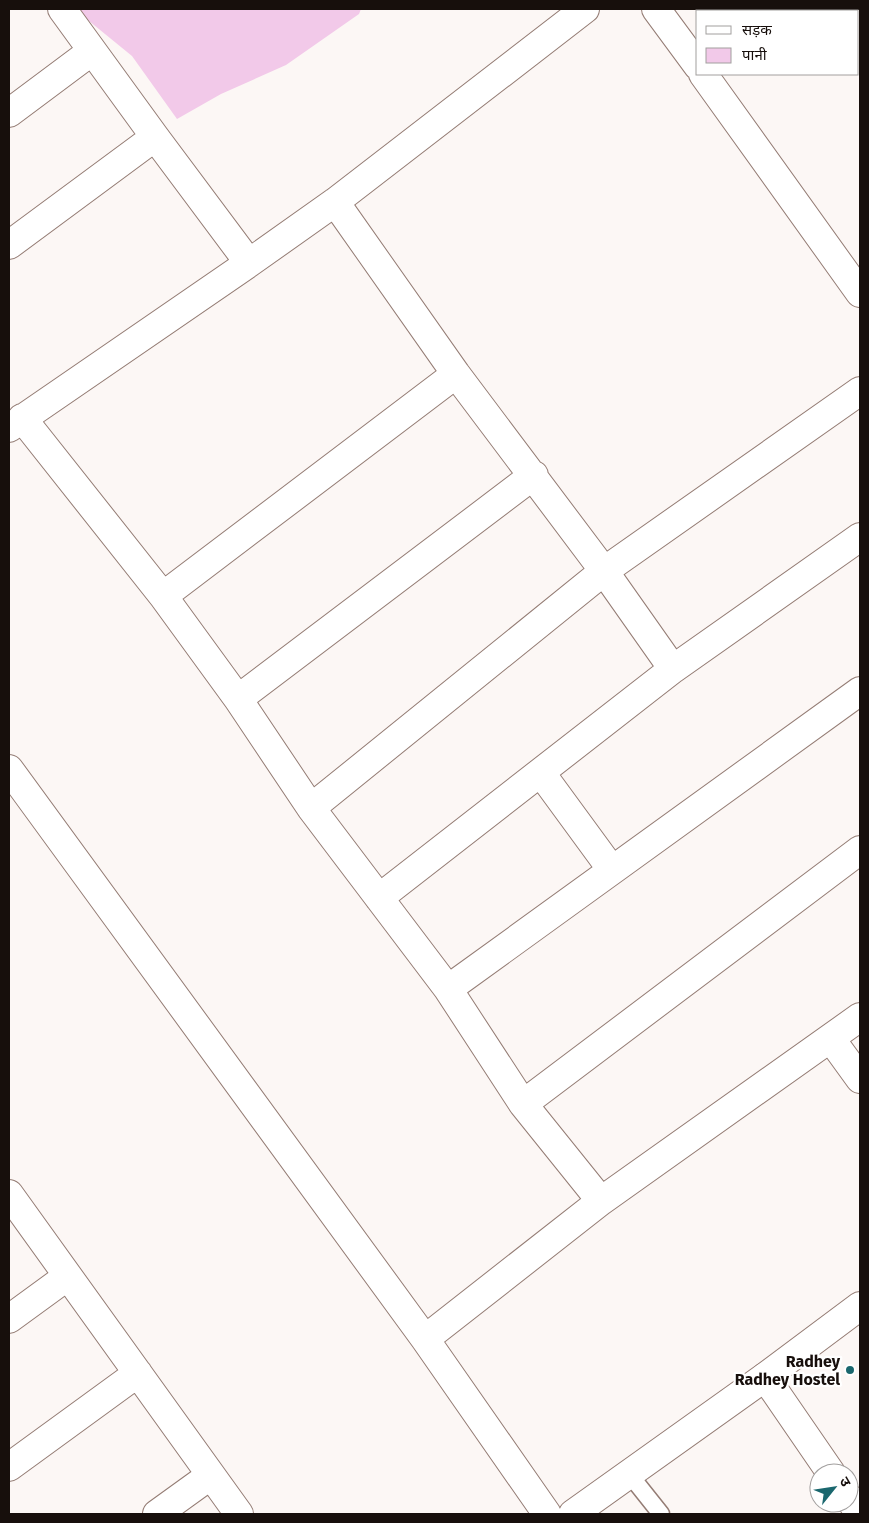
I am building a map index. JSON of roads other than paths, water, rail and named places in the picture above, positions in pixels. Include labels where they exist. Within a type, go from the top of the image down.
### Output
[{"type":"street","points":[[62,9],[249,264]]},
{"type":"street","points":[[585,9],[335,202],[249,264],[15,423],[163,596],[238,699],[312,808],[448,989],[523,1104],[601,1201]]},
{"type":"street","points":[[656,9],[696,63]]},
{"type":"street","points":[[9,113],[92,51]]},
{"type":"street","points":[[704,75],[860,293]]},
{"type":"street","points":[[9,245],[155,138]]},
{"type":"street","points":[[335,202],[456,374],[534,475],[673,669]]},
{"type":"street","points":[[163,596],[456,374]]},
{"type":"street","points":[[312,808],[604,571],[860,391]]},
{"type":"street","points":[[238,699],[534,475]]},
{"type":"street","points":[[379,898],[673,669],[860,537]]},
{"type":"street","points":[[448,989],[860,691]]},
{"type":"street","points":[[9,769],[426,1339],[547,1514]]},
{"type":"street","points":[[540,773],[612,870]]},
{"type":"street","points":[[523,1104],[860,850]]},
{"type":"street","points":[[426,1339],[601,1201],[860,1017]]},
{"type":"street","points":[[831,1039],[860,1079]]},
{"type":"street","points":[[9,1194],[239,1514]]},
{"type":"street","points":[[9,1319],[68,1276]]},
{"type":"street","points":[[573,1514],[860,1306]]},
{"type":"street","points":[[9,1467],[138,1373]]},
{"type":"street","points":[[764,1377],[825,1463]]},
{"type":"street","points":[[157,1514],[211,1475]]},
{"type":"lane","points":[[630,1474],[661,1514]]},
{"type":"water","points":[[77,9],[361,9],[359,14],[286,65],[221,94],[177,119],[132,56],[78,12]]},
{"type":"place","name":"Radhey Radhey Hostel","points":[[850,1370]]}]
